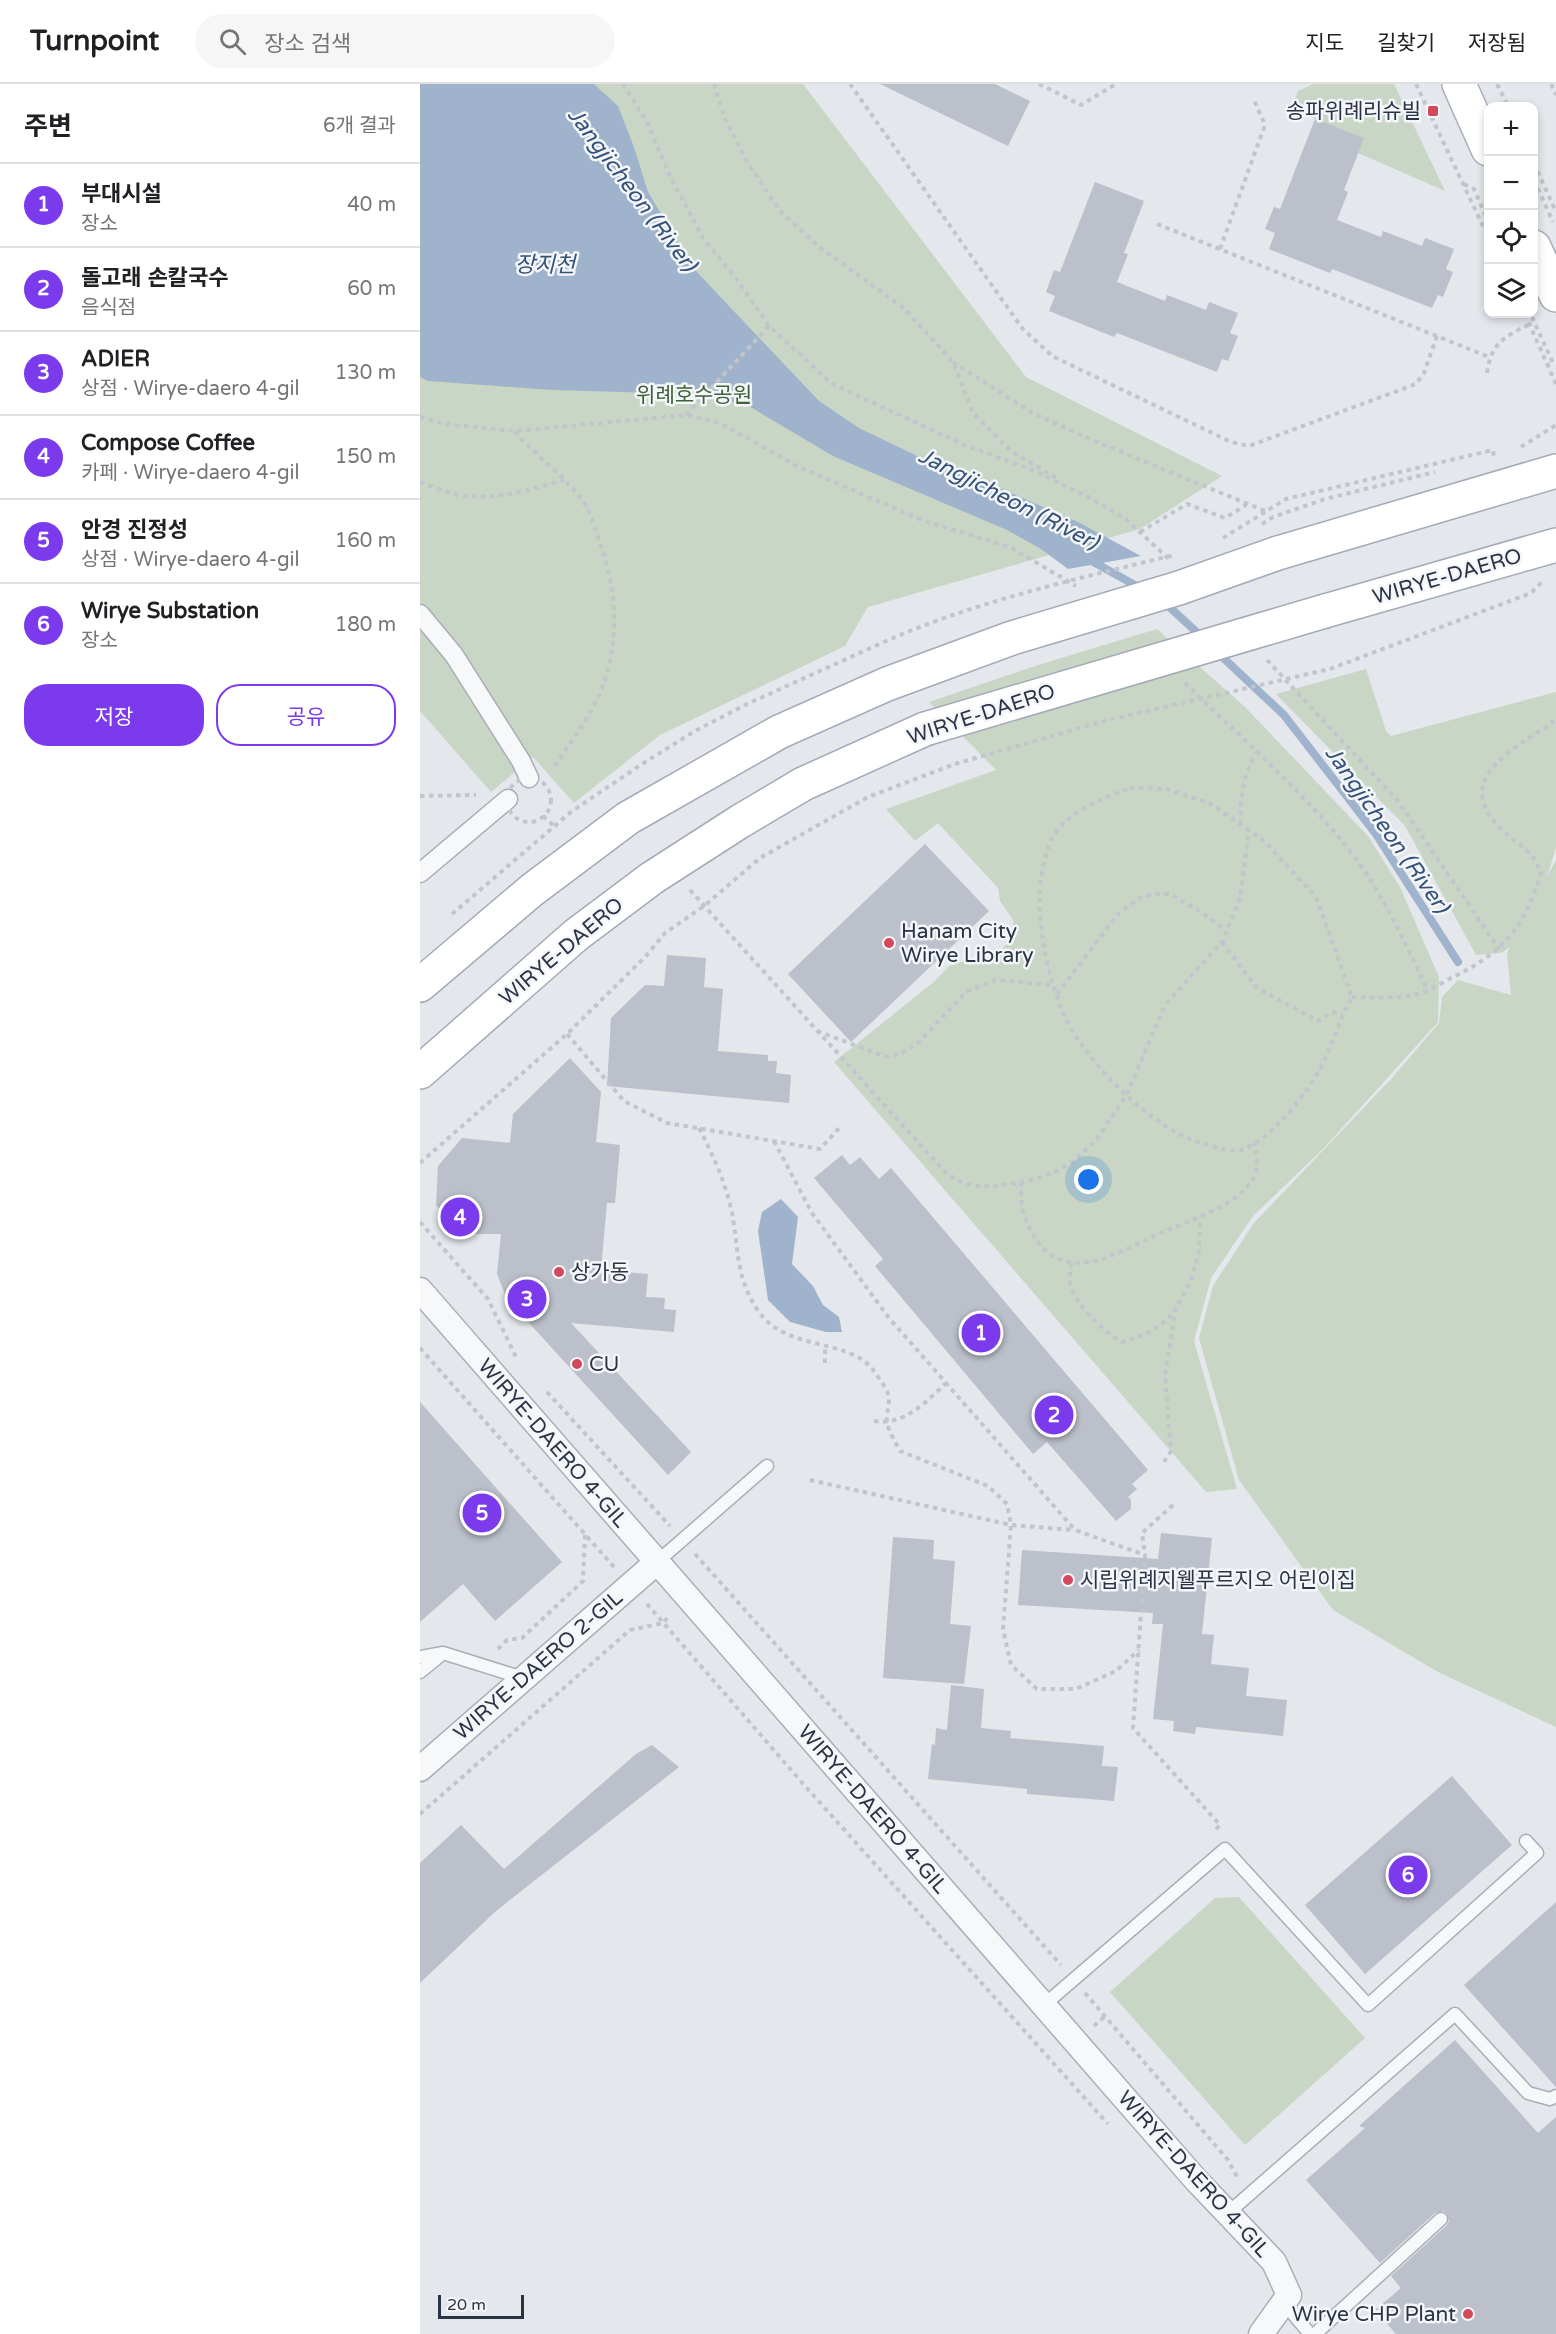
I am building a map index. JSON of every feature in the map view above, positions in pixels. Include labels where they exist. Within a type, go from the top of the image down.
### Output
[{"type":"main road","points":[[1458,84],[1484,140]]},
{"type":"main road","points":[[1538,257],[1556,295]]},
{"type":"main road","points":[[420,985],[532,890],[628,818],[779,732],[886,684],[1012,638],[1179,588],[1278,553],[1556,471]]},
{"type":"main road","name":"WIRYE-DAERO","points":[[420,1072],[576,935],[669,867],[803,784],[926,729],[1556,545]]},
{"type":"street","points":[[420,614],[454,655],[521,761],[529,778]]},
{"type":"street","points":[[420,873],[508,799]]},
{"type":"street","name":"WIRYE-DAERO 4-GIL","points":[[420,1290],[1196,2181],[1274,2262],[1289,2295],[1283,2302]]},
{"type":"street","name":"WIRYE-DAERO 2-GIL","points":[[420,1768],[657,1562]]},
{"type":"street","points":[[1261,2334],[1283,2302]]},
{"type":"lane","points":[[657,1562],[767,1466]]},
{"type":"lane","points":[[420,1672],[443,1653]]},
{"type":"lane","points":[[420,1657],[443,1653],[523,1678]]},
{"type":"lane","points":[[1044,2005],[1225,1849],[1368,2005],[1538,1853],[1526,1841]]},
{"type":"lane","points":[[1228,2214],[1455,2014],[1528,2093],[1550,2099],[1556,2096]]},
{"type":"lane","points":[[1283,2302],[1312,2334],[1441,2219]]},
{"type":"path","points":[[623,84],[647,122],[670,176],[703,238],[738,281],[768,327],[832,384],[967,446],[1033,470],[1076,490]]},
{"type":"path","points":[[714,84],[725,119],[747,162],[780,211],[819,247],[904,308],[953,362],[1031,412],[1266,511]]},
{"type":"path","points":[[850,84],[1022,328],[1037,343],[1052,356],[1231,442],[1249,446],[1416,384],[1425,373],[1437,336]]},
{"type":"path","points":[[1039,84],[1081,105],[1116,84]]},
{"type":"path","points":[[1416,84],[1484,228]]},
{"type":"path","points":[[1497,84],[1506,102]]},
{"type":"path","points":[[1551,84],[1556,95]]},
{"type":"path","points":[[1220,249],[1265,125],[1254,100]]},
{"type":"path","points":[[1538,174],[1556,212]]},
{"type":"path","points":[[1464,184],[1474,189],[1484,212]]},
{"type":"path","points":[[1538,190],[1556,228]]},
{"type":"path","points":[[1157,224],[1489,357]]},
{"type":"path","points":[[1527,318],[1556,384]]},
{"type":"path","points":[[1533,318],[1553,363],[1548,364]]},
{"type":"path","points":[[1487,373],[1489,357],[1497,345],[1509,334],[1530,324]]},
{"type":"path","points":[[686,414],[768,327]]},
{"type":"path","points":[[953,362],[973,413],[1012,452],[1127,520],[1175,564]]},
{"type":"path","points":[[420,417],[445,424],[515,431],[686,414],[722,424],[797,465],[924,521],[1010,547],[1063,577],[1079,589]]},
{"type":"path","points":[[1512,450],[1521,447],[1556,425]]},
{"type":"path","points":[[515,431],[526,445],[566,480],[586,506],[605,556],[613,592],[614,630],[611,655],[599,696],[582,727],[549,773]]},
{"type":"path","points":[[1230,541],[1221,541],[1286,499],[1493,450],[1493,457],[1502,454]]},
{"type":"path","points":[[1256,528],[1273,517],[1325,499],[1437,471]]},
{"type":"path","points":[[420,483],[460,495],[490,496],[525,491],[566,480]]},
{"type":"path","points":[[1140,532],[1187,504],[1225,518],[1247,504]]},
{"type":"path","points":[[446,919],[554,826],[629,772],[695,731],[745,705],[918,627],[973,607],[1178,554]]},
{"type":"path","points":[[420,1163],[567,1034],[645,957],[665,933],[704,906],[760,858],[868,797],[955,764],[1108,720],[1330,669],[1531,593]]},
{"type":"path","points":[[1264,658],[1398,801],[1499,949]]},
{"type":"path","points":[[1181,679],[1326,823],[1363,870],[1396,925],[1427,990]]},
{"type":"path","points":[[1352,997],[1419,994],[1479,963],[1510,938],[1524,916],[1541,872],[1533,856],[1497,826],[1485,808],[1483,789],[1490,767],[1556,719]]},
{"type":"path","points":[[1242,825],[1240,816],[1245,779],[1256,753]]},
{"type":"path","points":[[1130,788],[1167,789],[1211,804],[1242,825],[1263,840],[1316,897],[1336,947],[1352,997],[1342,1013],[1325,1060],[1310,1086],[1273,1127],[1254,1143],[1242,1150],[1227,1150],[1197,1142],[1175,1132],[1126,1096],[1077,1038],[1065,1016],[1054,985],[1039,912],[1039,890],[1046,851],[1056,831],[1071,816],[1094,801],[1130,788]]},
{"type":"path","points":[[420,796],[486,795]]},
{"type":"path","points":[[543,816],[554,826]]},
{"type":"path","points":[[669,867],[946,1173],[974,1186],[997,1186],[1055,1172],[1074,1161],[1096,1140],[1126,1096],[1165,1005],[1222,942],[1240,898],[1250,831]]},
{"type":"path","points":[[1057,994],[1118,914],[1141,897],[1170,894],[1226,930]]},
{"type":"path","points":[[1222,942],[1257,988],[1318,1021],[1332,1012],[1342,1013]]},
{"type":"path","points":[[816,1030],[887,1057],[902,1053],[919,1042],[966,992],[995,980],[1054,985]]},
{"type":"path","points":[[567,1034],[624,1101],[667,1123],[820,1149],[841,1126]]},
{"type":"path","points":[[699,1128],[718,1166],[731,1205],[738,1266],[746,1291],[761,1315],[785,1335],[858,1358],[873,1370],[889,1397],[887,1423],[900,1451],[987,1486],[1007,1504],[1011,1525],[1003,1629],[1011,1665],[1037,1689],[1076,1689],[1116,1671],[1139,1650]]},
{"type":"path","points":[[774,1141],[812,1213],[889,1318],[1075,1530]]},
{"type":"path","points":[[1021,1182],[1025,1218],[1043,1248],[1054,1258],[1067,1263],[1093,1262],[1200,1217],[1233,1199],[1248,1186],[1257,1172],[1258,1158],[1254,1143]]},
{"type":"path","points":[[1071,1263],[1070,1284],[1080,1303],[1107,1333],[1122,1342],[1145,1336],[1162,1325],[1175,1310],[1191,1281],[1199,1251],[1200,1217]]},
{"type":"path","points":[[420,1222],[488,1299],[516,1358]]},
{"type":"path","points":[[1164,1462],[1171,1451],[1165,1376],[1175,1310]]},
{"type":"path","points":[[825,1346],[825,1363]]},
{"type":"path","points":[[420,1348],[805,1786],[1109,2124]]},
{"type":"path","points":[[874,1421],[887,1423],[918,1409],[946,1383]]},
{"type":"path","points":[[540,1384],[1073,1979],[1228,2160],[1247,2196]]},
{"type":"path","points":[[810,1480],[1011,1525],[1075,1530],[1145,1555]]},
{"type":"path","points":[[1173,1505],[1142,1533],[1145,1555],[1133,1728],[1220,1825],[1211,1834]]},
{"type":"path","points":[[481,1665],[507,1640],[522,1638],[583,1581],[585,1534]]},
{"type":"path","points":[[420,1814],[630,1629],[663,1623]]},
{"type":"green space","name":"위례호수공원","points":[[420,84],[803,84],[1026,377],[1222,476],[1140,529],[868,607],[845,646],[660,735],[574,803],[533,757],[491,792],[420,711]]},
{"type":"green space","points":[[1313,84],[1394,84],[1445,191],[1358,153],[1315,119],[1292,107],[1298,91]]},
{"type":"green space","points":[[1157,629],[1245,707],[1368,836],[1400,887],[1439,977],[1438,1022],[1324,1148],[1253,1216],[1211,1278],[1194,1341],[1237,1489],[1206,1492],[834,1062],[935,981],[949,966],[964,961],[987,959],[1014,937],[1013,920],[1000,901],[998,888],[938,823],[915,841],[886,809],[996,770],[929,702],[1038,665]]},
{"type":"green space","points":[[1366,669],[1386,731],[1391,736],[1556,692],[1556,847],[1547,877],[1556,860],[1556,1727],[1438,1672],[1333,1610],[1239,1480],[1199,1338],[1213,1286],[1253,1224],[1392,1078],[1439,1023],[1442,997],[1458,980],[1511,995],[1507,953],[1510,947],[1501,953],[1476,955],[1405,826],[1276,694]]},
{"type":"green space","points":[[1239,1897],[1365,2038],[1245,2145],[1110,1992],[1215,1898]]},
{"type":"water","name":"장지천","points":[[420,84],[594,84],[618,106],[648,192],[695,270],[819,401],[859,428],[940,467],[1004,490],[1078,522],[1141,556],[1068,569],[1041,549],[1007,530],[833,456],[747,405],[693,394],[552,390],[428,381],[420,377]]},
{"type":"water","points":[[781,1199],[798,1217],[792,1264],[813,1286],[823,1305],[839,1317],[842,1332],[826,1332],[790,1322],[768,1300],[758,1231],[762,1212]]},
{"type":"building","points":[[880,84],[995,84],[1030,101],[1008,146]]},
{"type":"building","points":[[1315,119],[1364,138],[1344,190],[1348,192],[1337,220],[1381,237],[1383,231],[1422,246],[1425,238],[1454,249],[1446,269],[1453,272],[1443,297],[1438,295],[1432,308],[1332,269],[1330,273],[1269,249],[1275,233],[1265,229],[1274,207],[1280,209]]},
{"type":"building","points":[[1095,182],[1144,201],[1124,253],[1128,254],[1117,282],[1165,301],[1167,295],[1206,310],[1209,302],[1238,313],[1230,333],[1238,336],[1228,361],[1222,359],[1217,372],[1117,333],[1114,337],[1049,311],[1055,296],[1046,292],[1054,270],[1060,272]]},
{"type":"building","name":"Hanam City Wirye Library","points":[[925,844],[989,911],[851,1042],[788,974]]},
{"type":"building","points":[[667,955],[706,958],[704,987],[723,989],[718,1051],[768,1055],[768,1061],[777,1061],[776,1073],[791,1075],[789,1103],[607,1086],[611,1018],[645,985],[664,986]]},
{"type":"building","name":"상가동","points":[[570,1058],[601,1092],[596,1142],[620,1145],[615,1203],[607,1203],[601,1270],[648,1274],[646,1297],[665,1298],[664,1309],[676,1310],[674,1332],[571,1323],[691,1452],[668,1475],[507,1299],[497,1274],[501,1234],[463,1234],[436,1205],[438,1166],[462,1138],[510,1143],[513,1114]]},
{"type":"building","points":[[842,1155],[850,1165],[860,1157],[879,1179],[891,1168],[1148,1470],[1132,1484],[1137,1489],[1128,1497],[1131,1500],[1131,1509],[1116,1521],[1047,1442],[1033,1454],[875,1266],[883,1259],[814,1178]]},
{"type":"building","points":[[420,1402],[562,1562],[495,1621],[463,1584],[420,1622]]},
{"type":"building","points":[[1161,1533],[1212,1538],[1202,1634],[1214,1635],[1211,1664],[1249,1668],[1246,1696],[1287,1700],[1283,1736],[1196,1727],[1195,1734],[1173,1731],[1174,1721],[1153,1719],[1163,1624],[1152,1624],[1153,1613],[1018,1605],[1022,1550],[1158,1559]]},
{"type":"building","points":[[893,1537],[934,1540],[933,1559],[955,1561],[950,1624],[971,1626],[964,1684],[883,1678]]},
{"type":"building","points":[[951,1685],[984,1689],[981,1728],[1011,1731],[1010,1738],[1104,1746],[1102,1766],[1118,1767],[1114,1801],[1027,1794],[1027,1789],[928,1779],[936,1728],[947,1730]]},
{"type":"building","points":[[652,1745],[679,1767],[496,1911],[420,1983],[420,1863],[461,1825],[504,1869],[636,1754]]},
{"type":"building","points":[[1452,1776],[1512,1845],[1365,1974],[1305,1905]]},
{"type":"building","points":[[1556,1902],[1556,2087],[1464,1985]]},
{"type":"building","points":[[1455,2040],[1538,2133],[1556,2117],[1556,2334],[1396,2334],[1375,2310],[1401,2288],[1391,2276],[1447,2225],[1449,2221],[1447,2214],[1443,2211],[1435,2213],[1380,2263],[1306,2180],[1365,2128],[1359,2126]]},
{"type":"waterway","name":"Jangjicheon (River)","points":[[1088,559],[1142,589]]},
{"type":"waterway","name":"Jangjicheon (River)","points":[[1164,602],[1203,638]]},
{"type":"waterway","name":"Jangjicheon (River)","points":[[1216,651],[1284,715],[1376,834],[1458,962]]},
{"type":"place","name":"송파위례리슈빌","points":[[1433,111]]},
{"type":"place","name":"Hanam City Wirye Library","points":[[889,943]]},
{"type":"place","name":"Compose Coffee","points":[[460,1217]]},
{"type":"place","name":"상가동","points":[[559,1272]]},
{"type":"place","name":"ADIER","points":[[527,1299]]},
{"type":"place","name":"부대시설","points":[[981,1333]]},
{"type":"place","name":"CU","points":[[577,1364]]},
{"type":"place","name":"돌고래 손칼국수","points":[[1054,1415]]},
{"type":"place","name":"안경 진정성","points":[[482,1513]]},
{"type":"place","name":"시립위례지웰푸르지오 어린이집","points":[[1068,1580]]},
{"type":"place","name":"Wirye Substation","points":[[1408,1875]]},
{"type":"place","name":"Wirye CHP Plant","points":[[1468,2314]]}]
